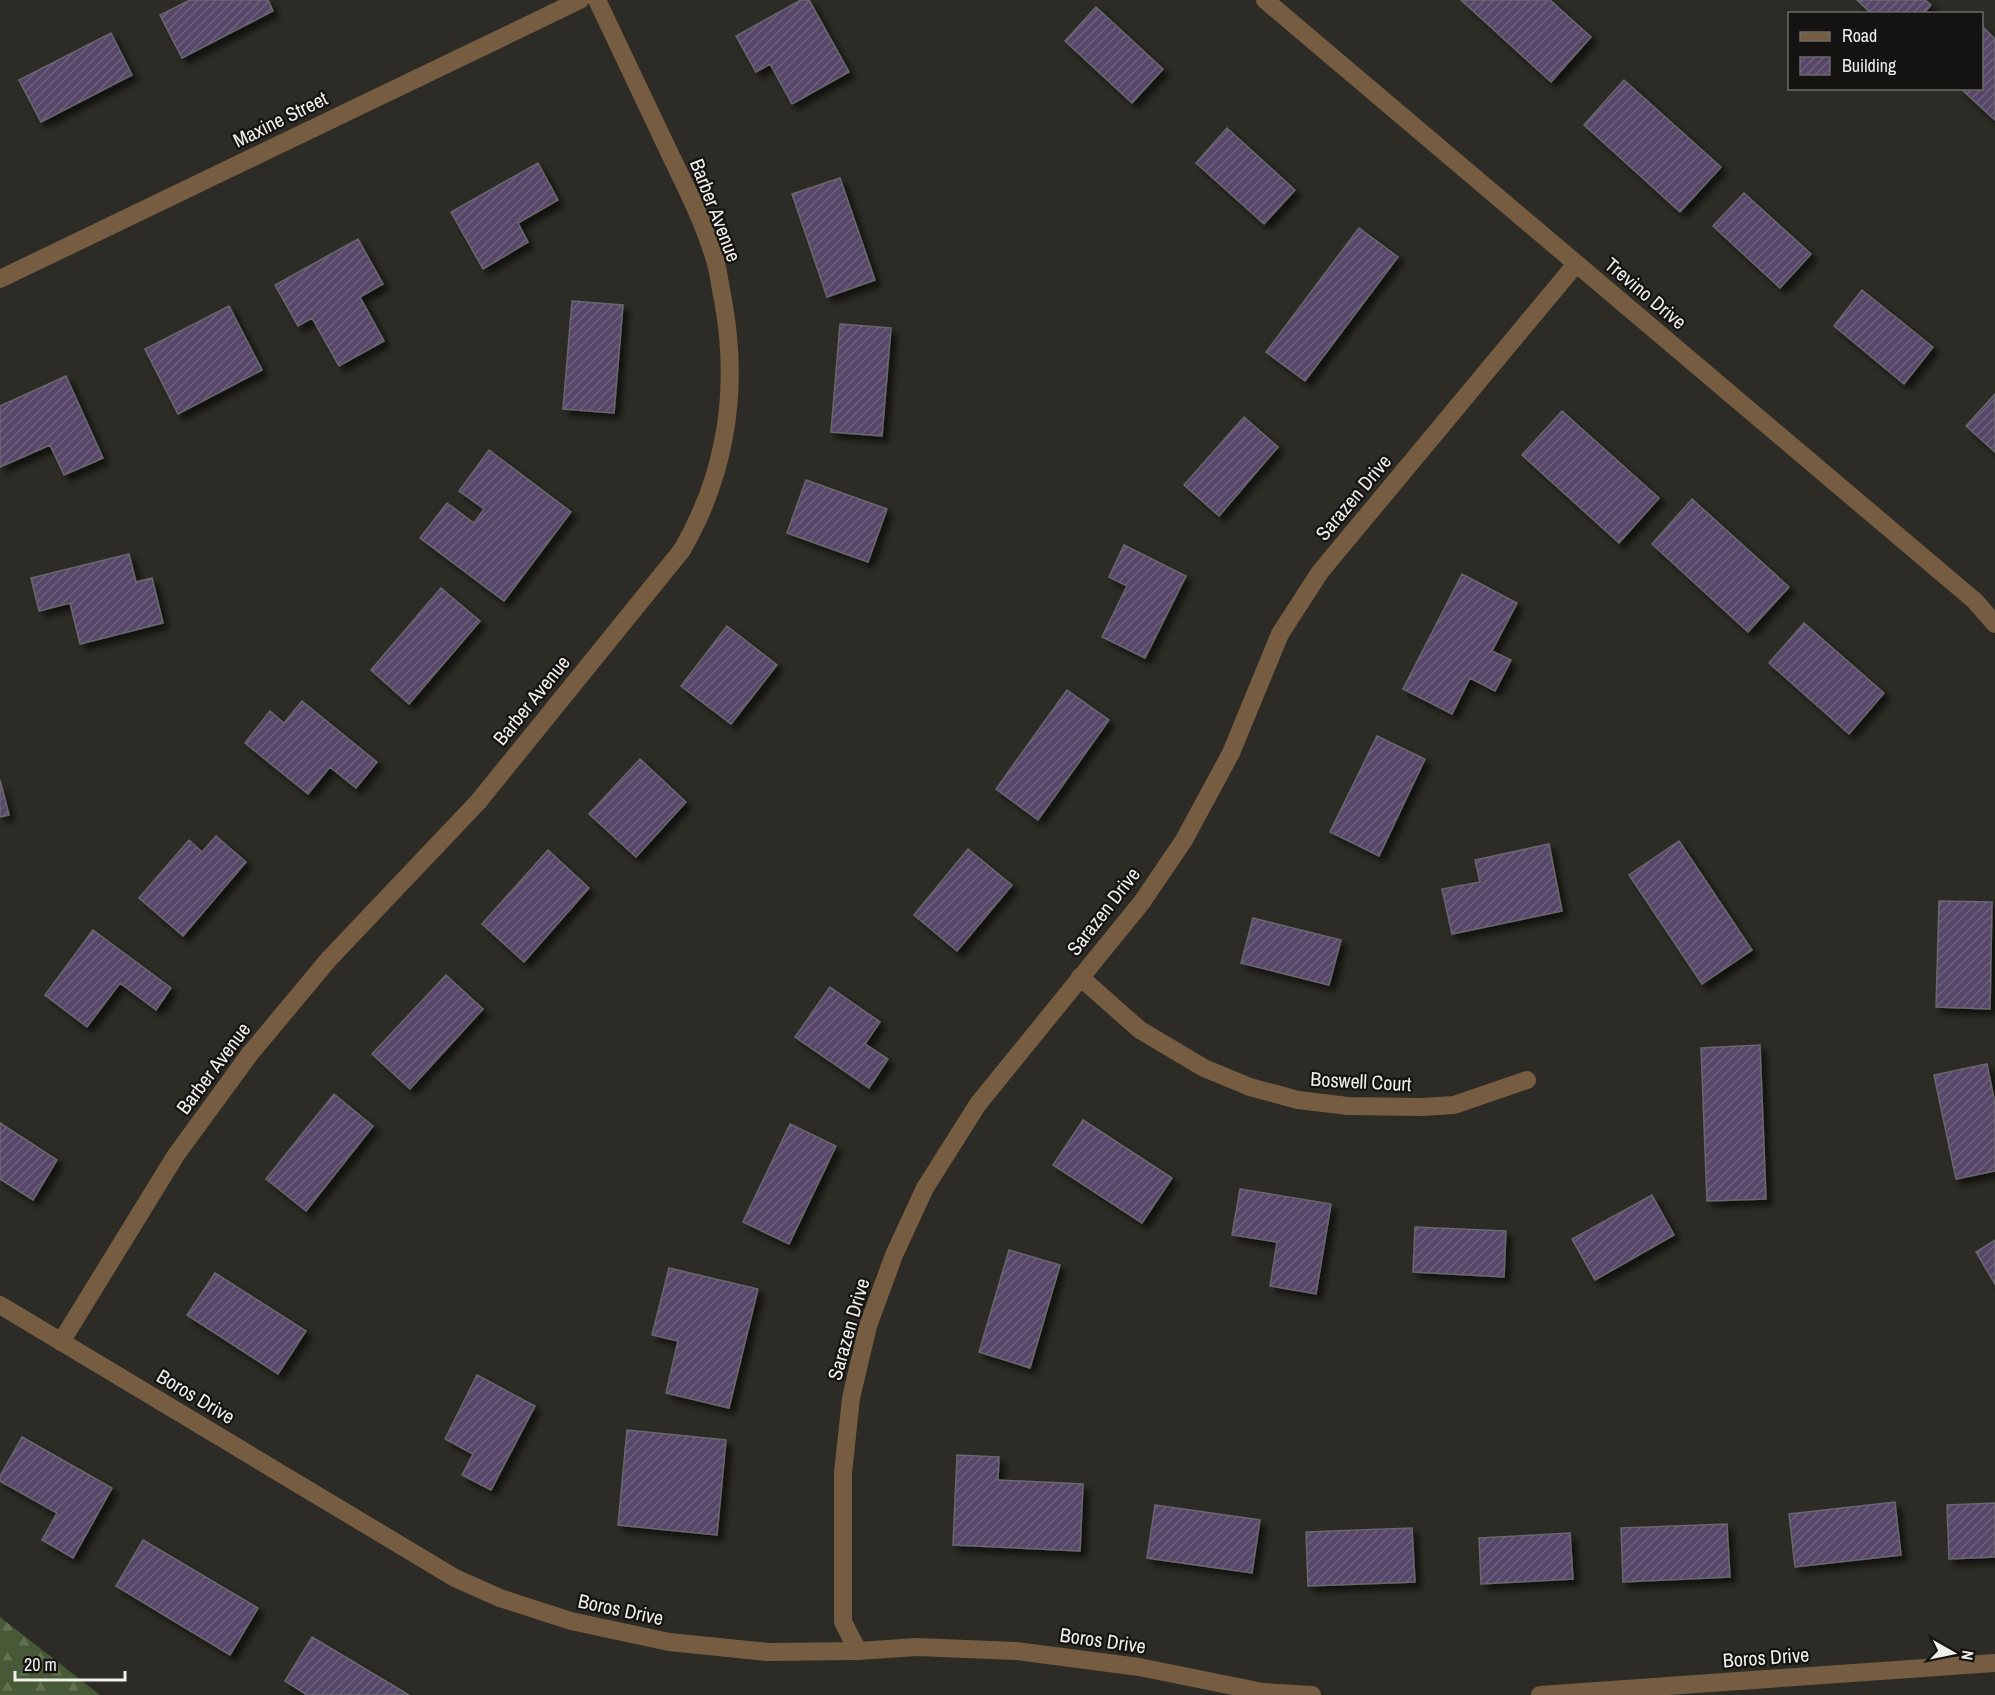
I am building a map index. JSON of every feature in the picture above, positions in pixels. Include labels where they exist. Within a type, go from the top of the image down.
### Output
[{"type":"street","name":"Maxine Street","points":[[0,279],[580,0]]},
{"type":"street","name":"Barber Avenue","points":[[62,1342],[176,1155],[249,1055],[329,959],[478,802],[682,550],[695,528],[713,482],[725,434],[730,384],[729,335],[716,261],[698,214],[597,0]]},
{"type":"street","name":"Trevino Drive","points":[[1265,0],[1975,601],[1995,624]]},
{"type":"street","name":"Sarazen Drive","points":[[858,1651],[843,1622],[843,1473],[851,1398],[868,1326],[894,1256],[925,1188],[978,1104],[1142,902],[1184,840],[1231,753],[1280,634],[1320,572],[1576,264]]},
{"type":"street","name":"Boswell Court","points":[[1080,976],[1140,1030],[1204,1068],[1250,1087],[1298,1100],[1347,1106],[1454,1105],[1527,1080]]},
{"type":"street","name":"Boros Drive","points":[[0,1305],[455,1578],[500,1598],[571,1621],[669,1642],[768,1652],[858,1651],[916,1647],[1016,1651],[1139,1667],[1263,1692],[1312,1695]]},
{"type":"street","name":"Boros Drive","points":[[1540,1695],[1995,1663]]},
{"type":"green space","points":[[0,1617],[100,1695],[0,1695]]},
{"type":"building","points":[[190,0],[268,0],[273,11],[182,58],[160,15]]},
{"type":"building","points":[[801,0],[809,0],[849,72],[792,104],[770,64],[756,72],[736,36]]},
{"type":"building","points":[[1461,0],[1550,0],[1591,37],[1551,82]]},
{"type":"building","points":[[1857,0],[1925,0],[1931,5],[1925,12],[1870,12]]},
{"type":"building","points":[[1096,7],[1163,69],[1132,103],[1065,41]]},
{"type":"building","points":[[1983,27],[1995,39],[1995,120],[1962,90],[1983,90]]},
{"type":"building","points":[[111,33],[132,75],[41,122],[19,80]]},
{"type":"building","points":[[1624,80],[1721,167],[1680,212],[1584,125]]},
{"type":"building","points":[[1227,128],[1295,190],[1264,224],[1196,163]]},
{"type":"building","points":[[538,163],[558,200],[518,223],[528,242],[483,269],[451,212]]},
{"type":"building","points":[[840,178],[875,280],[827,297],[792,194]]},
{"type":"building","points":[[1744,193],[1811,254],[1780,288],[1713,226]]},
{"type":"building","points":[[1359,228],[1398,257],[1305,381],[1266,352]]},
{"type":"building","points":[[358,239],[383,284],[360,297],[384,341],[339,366],[312,318],[298,326],[275,285]]},
{"type":"building","points":[[1862,290],[1933,347],[1904,384],[1834,326]]},
{"type":"building","points":[[572,301],[623,305],[614,413],[563,409]]},
{"type":"building","points":[[229,306],[262,370],[178,414],[145,349]]},
{"type":"building","points":[[840,324],[891,328],[882,436],[831,432]]},
{"type":"building","points":[[66,376],[103,458],[64,475],[50,445],[0,467],[0,406]]},
{"type":"building","points":[[1995,394],[1995,452],[1966,426]]},
{"type":"building","points":[[1562,411],[1659,498],[1619,543],[1522,455]]},
{"type":"building","points":[[1244,417],[1278,447],[1219,516],[1184,485]]},
{"type":"building","points":[[489,450],[571,512],[504,601],[420,538],[447,503],[474,523],[484,509],[459,491]]},
{"type":"building","points":[[806,480],[887,509],[868,562],[787,533]]},
{"type":"building","points":[[1692,499],[1789,587],[1748,632],[1652,544]]},
{"type":"building","points":[[1124,545],[1186,576],[1145,658],[1102,637],[1127,586],[1109,577]]},
{"type":"building","points":[[129,554],[136,582],[152,578],[163,623],[80,644],[70,603],[39,611],[31,578]]},
{"type":"building","points":[[1462,574],[1517,603],[1492,651],[1511,660],[1495,691],[1470,678],[1452,714],[1403,689]]},
{"type":"building","points":[[441,588],[480,621],[409,704],[371,670]]},
{"type":"building","points":[[1804,623],[1884,693],[1849,734],[1769,663]]},
{"type":"building","points":[[727,626],[777,665],[731,724],[681,686]]},
{"type":"building","points":[[1067,690],[1109,720],[1038,820],[996,789]]},
{"type":"building","points":[[302,701],[377,762],[356,788],[330,767],[308,794],[245,743],[270,711],[284,723]]},
{"type":"building","points":[[1377,736],[1425,759],[1379,856],[1330,832]]},
{"type":"building","points":[[640,759],[686,802],[636,857],[589,814]]},
{"type":"building","points":[[0,780],[9,815],[0,817]]},
{"type":"building","points":[[216,836],[246,862],[183,936],[139,898],[189,840],[202,852]]},
{"type":"building","points":[[1679,841],[1752,950],[1702,984],[1629,875]]},
{"type":"building","points":[[1549,844],[1562,911],[1452,934],[1442,889],[1480,882],[1475,860]]},
{"type":"building","points":[[968,849],[1012,885],[957,951],[914,915]]},
{"type":"building","points":[[548,850],[589,888],[524,962],[482,924]]},
{"type":"building","points":[[1939,901],[1992,902],[1990,1009],[1936,1007]]},
{"type":"building","points":[[1253,918],[1341,940],[1329,985],[1241,963]]},
{"type":"building","points":[[93,930],[171,988],[156,1010],[120,983],[87,1027],[45,995]]},
{"type":"building","points":[[446,975],[483,1009],[410,1089],[372,1054]]},
{"type":"building","points":[[830,987],[880,1022],[865,1044],[888,1059],[869,1088],[795,1037]]},
{"type":"building","points":[[1760,1045],[1766,1199],[1707,1201],[1701,1048]]},
{"type":"building","points":[[1987,1064],[1995,1104],[1995,1171],[1956,1179],[1934,1075]]},
{"type":"building","points":[[334,1094],[373,1126],[306,1211],[266,1179]]},
{"type":"building","points":[[1083,1120],[1172,1178],[1142,1223],[1053,1165]]},
{"type":"building","points":[[0,1123],[57,1160],[33,1200],[0,1179]]},
{"type":"building","points":[[790,1124],[836,1146],[789,1244],[743,1222]]},
{"type":"building","points":[[1240,1189],[1331,1204],[1316,1294],[1270,1286],[1277,1242],[1232,1235]]},
{"type":"building","points":[[1652,1195],[1674,1235],[1595,1280],[1572,1239]]},
{"type":"building","points":[[1415,1227],[1506,1231],[1504,1277],[1413,1272]]},
{"type":"building","points":[[1995,1240],[1995,1284],[1976,1252]]},
{"type":"building","points":[[1009,1250],[1060,1265],[1030,1368],[979,1352]]},
{"type":"building","points":[[669,1268],[758,1289],[729,1408],[666,1393],[678,1341],[652,1335]]},
{"type":"building","points":[[215,1273],[306,1331],[278,1374],[187,1315]]},
{"type":"building","points":[[477,1375],[535,1406],[491,1490],[462,1475],[473,1454],[445,1439]]},
{"type":"building","points":[[627,1430],[726,1440],[717,1535],[618,1525]]},
{"type":"building","points":[[22,1437],[112,1488],[73,1558],[42,1540],[57,1513],[0,1481],[0,1476]]},
{"type":"building","points":[[957,1455],[999,1457],[998,1480],[1083,1484],[1080,1551],[953,1545]]},
{"type":"building","points":[[1895,1502],[1901,1555],[1795,1567],[1789,1514]]},
{"type":"building","points":[[1995,1503],[1995,1557],[1949,1559],[1947,1505]]},
{"type":"building","points":[[1155,1505],[1260,1520],[1252,1573],[1147,1558]]},
{"type":"building","points":[[1727,1524],[1730,1577],[1623,1582],[1621,1528]]},
{"type":"building","points":[[1412,1528],[1415,1582],[1308,1586],[1306,1532]]},
{"type":"building","points":[[1570,1533],[1573,1579],[1481,1584],[1479,1538]]},
{"type":"building","points":[[143,1540],[258,1608],[230,1655],[116,1586]]},
{"type":"building","points":[[312,1637],[409,1695],[307,1695],[285,1681]]}]
